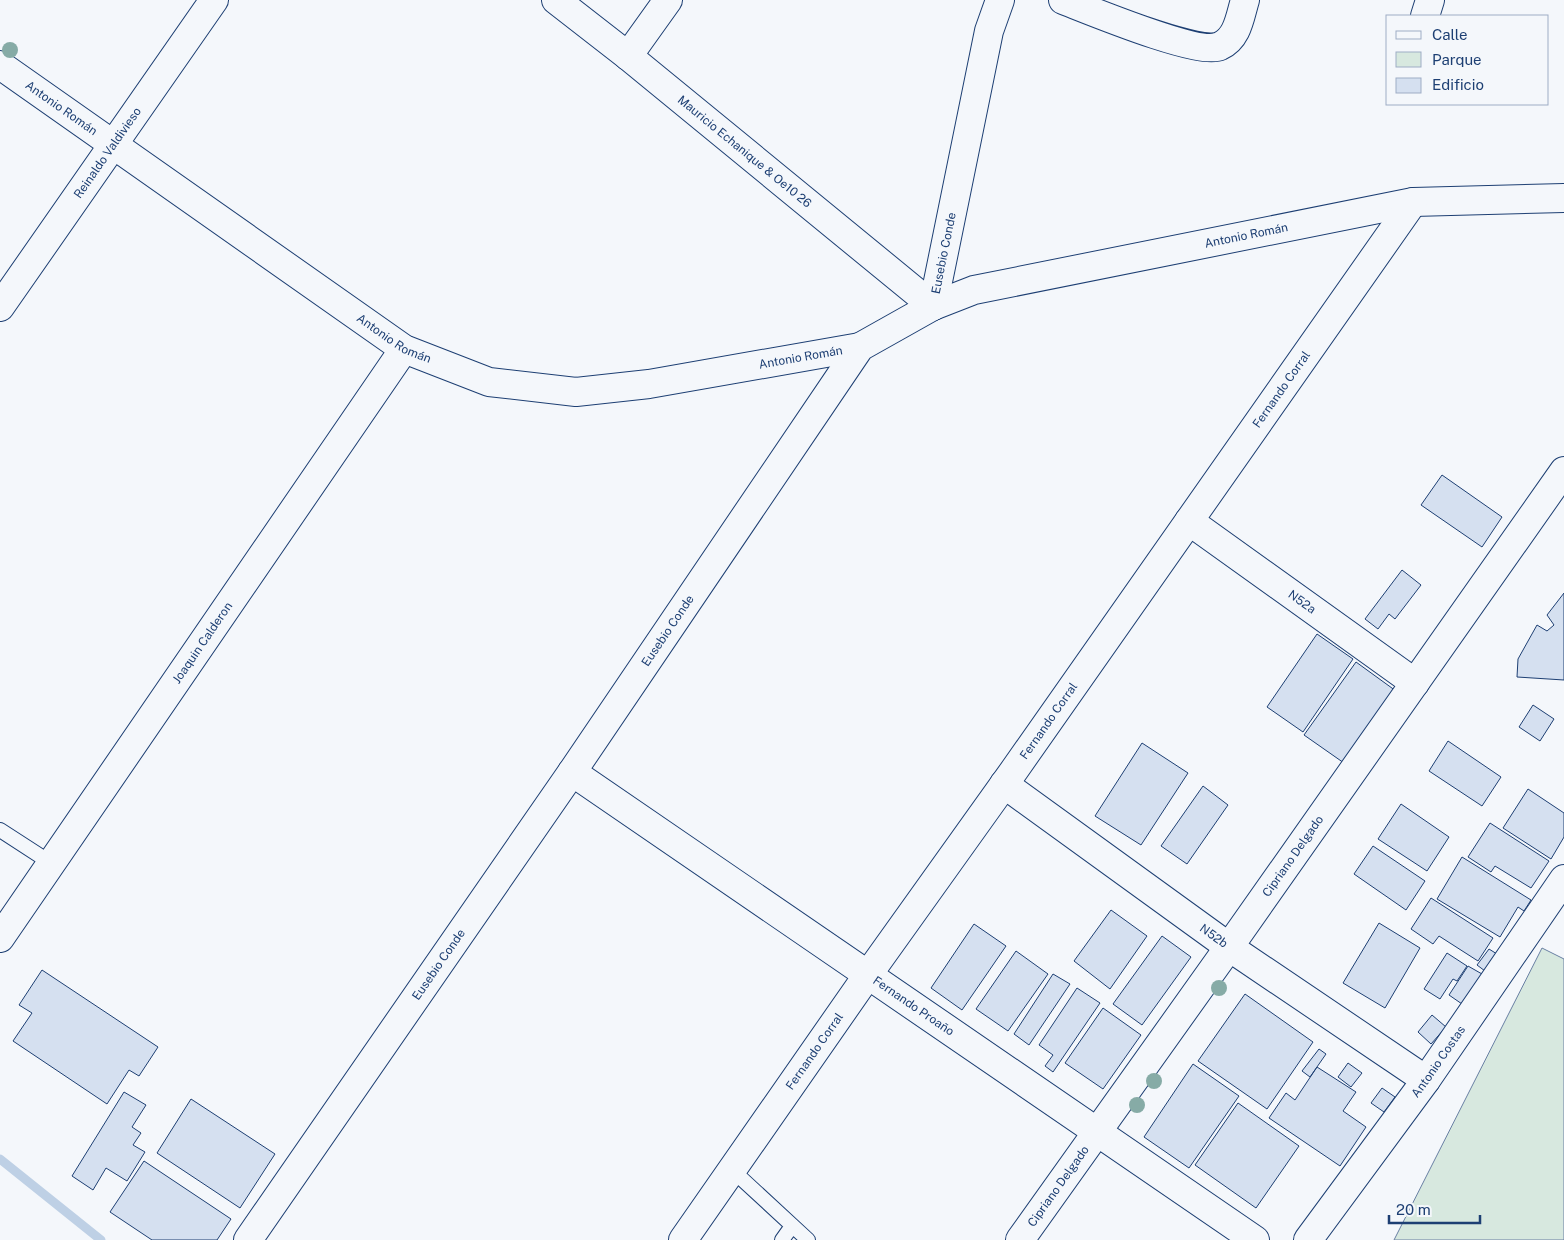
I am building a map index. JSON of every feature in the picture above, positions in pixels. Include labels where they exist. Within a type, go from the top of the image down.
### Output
[{"type":"street","name":"Reinaldo Valdivieso","points":[[0,306],[214,0]]},
{"type":"street","name":"Mauricio Echanique & Oe10 26","points":[[556,0],[628,56],[933,306]]},
{"type":"street","points":[[628,56],[668,0]]},
{"type":"street","name":"Eusebio Conde","points":[[248,1240],[572,772],[860,347],[933,306],[989,31],[1000,0]]},
{"type":"street","points":[[1063,0],[1182,44],[1214,48],[1221,46],[1234,35],[1245,0]]},
{"type":"street","points":[[1425,15],[1430,0]]},
{"type":"street","name":"Antonio Román","points":[[0,65],[404,350],[489,382],[576,392],[649,384],[860,347]]},
{"type":"street","name":"Antonio Román","points":[[933,306],[974,290],[1413,202],[1564,198]]},
{"type":"street","name":"Fernando Corral","points":[[683,1240],[1413,202]]},
{"type":"street","name":"Joaquin Calderon","points":[[0,938],[404,350]]},
{"type":"street","name":"Cipriano Delgado","points":[[1020,1240],[1564,471]]},
{"type":"street","name":"N52a","points":[[1189,521],[1415,683]]},
{"type":"street","name":"Fernando Proaño","points":[[572,772],[867,976],[1255,1240]]},
{"type":"street","name":"N52b","points":[[1004,784],[1229,947],[1426,1080]]},
{"type":"street","name":"Antonio Costas","points":[[1308,1240],[1426,1080],[1564,879]]},
{"type":"lane","points":[[0,830],[51,864]]},
{"type":"lane","points":[[731,1171],[808,1240]]},
{"type":"lane","points":[[782,1240],[792,1226]]},
{"type":"green space","points":[[1542,948],[1564,959],[1564,1240],[1394,1240]]},
{"type":"building","points":[[1442,475],[1502,517],[1482,547],[1421,505]]},
{"type":"building","points":[[1402,570],[1421,585],[1395,619],[1389,614],[1378,629],[1365,619]]},
{"type":"building","points":[[1564,593],[1564,680],[1517,677],[1518,659],[1537,625],[1547,631],[1554,625],[1547,615]]},
{"type":"building","points":[[1317,634],[1353,659],[1303,732],[1267,707]]},
{"type":"building","points":[[1356,662],[1396,691],[1344,763],[1304,735]]},
{"type":"building","points":[[1533,705],[1554,719],[1540,741],[1519,727]]},
{"type":"building","points":[[1448,741],[1501,777],[1482,806],[1429,771]]},
{"type":"building","points":[[1142,743],[1188,773],[1141,845],[1095,816]]},
{"type":"building","points":[[1203,786],[1228,805],[1187,864],[1161,846]]},
{"type":"building","points":[[1528,789],[1564,813],[1564,837],[1551,859],[1503,828]]},
{"type":"building","points":[[1401,804],[1449,837],[1427,871],[1378,839]]},
{"type":"building","points":[[1490,823],[1549,861],[1531,888],[1495,866],[1491,872],[1468,857]]},
{"type":"building","points":[[1373,846],[1425,881],[1406,910],[1354,874]]},
{"type":"building","points":[[1462,857],[1531,900],[1524,911],[1518,907],[1500,937],[1437,899]]},
{"type":"building","points":[[1431,898],[1493,938],[1478,961],[1439,936],[1433,944],[1411,929]]},
{"type":"building","points":[[1111,910],[1147,936],[1110,989],[1074,961]]},
{"type":"building","points":[[1379,923],[1420,948],[1385,1008],[1343,983]]},
{"type":"building","points":[[974,924],[1006,946],[962,1010],[931,988]]},
{"type":"building","points":[[1162,936],[1191,957],[1142,1025],[1113,1004]]},
{"type":"building","points":[[1489,949],[1497,954],[1485,971],[1477,965]]},
{"type":"building","points":[[1016,951],[1048,974],[1008,1031],[976,1009]]},
{"type":"building","points":[[1447,953],[1467,966],[1457,981],[1453,979],[1440,999],[1424,989]]},
{"type":"building","points":[[1468,966],[1482,974],[1462,1004],[1449,995]]},
{"type":"building","points":[[42,970],[158,1047],[139,1076],[129,1070],[107,1104],[13,1041],[32,1013],[19,1005]]},
{"type":"building","points":[[1053,974],[1070,984],[1029,1045],[1014,1034]]},
{"type":"building","points":[[1077,988],[1100,1003],[1053,1072],[1045,1066],[1053,1055],[1039,1045]]},
{"type":"building","points":[[1245,994],[1313,1042],[1267,1109],[1198,1061]]},
{"type":"building","points":[[1103,1008],[1141,1035],[1103,1089],[1065,1063]]},
{"type":"building","points":[[1432,1015],[1446,1027],[1431,1044],[1418,1032]]},
{"type":"building","points":[[1319,1049],[1326,1054],[1310,1077],[1302,1071]]},
{"type":"building","points":[[1348,1063],[1362,1073],[1351,1087],[1338,1077]]},
{"type":"building","points":[[1193,1064],[1239,1096],[1189,1168],[1144,1137]]},
{"type":"building","points":[[1317,1067],[1356,1092],[1343,1111],[1366,1127],[1340,1166],[1269,1118],[1286,1093],[1295,1100]]},
{"type":"building","points":[[1382,1088],[1395,1097],[1384,1112],[1371,1103]]},
{"type":"building","points":[[124,1092],[146,1105],[132,1127],[141,1133],[133,1145],[145,1152],[127,1181],[106,1168],[93,1190],[72,1176]]},
{"type":"building","points":[[191,1099],[275,1154],[240,1208],[157,1153]]},
{"type":"building","points":[[1238,1103],[1299,1146],[1256,1208],[1195,1165]]},
{"type":"building","points":[[144,1161],[231,1219],[217,1240],[152,1240],[110,1212]]},
{"type":"waterway","points":[[0,1159],[101,1240]]}]
